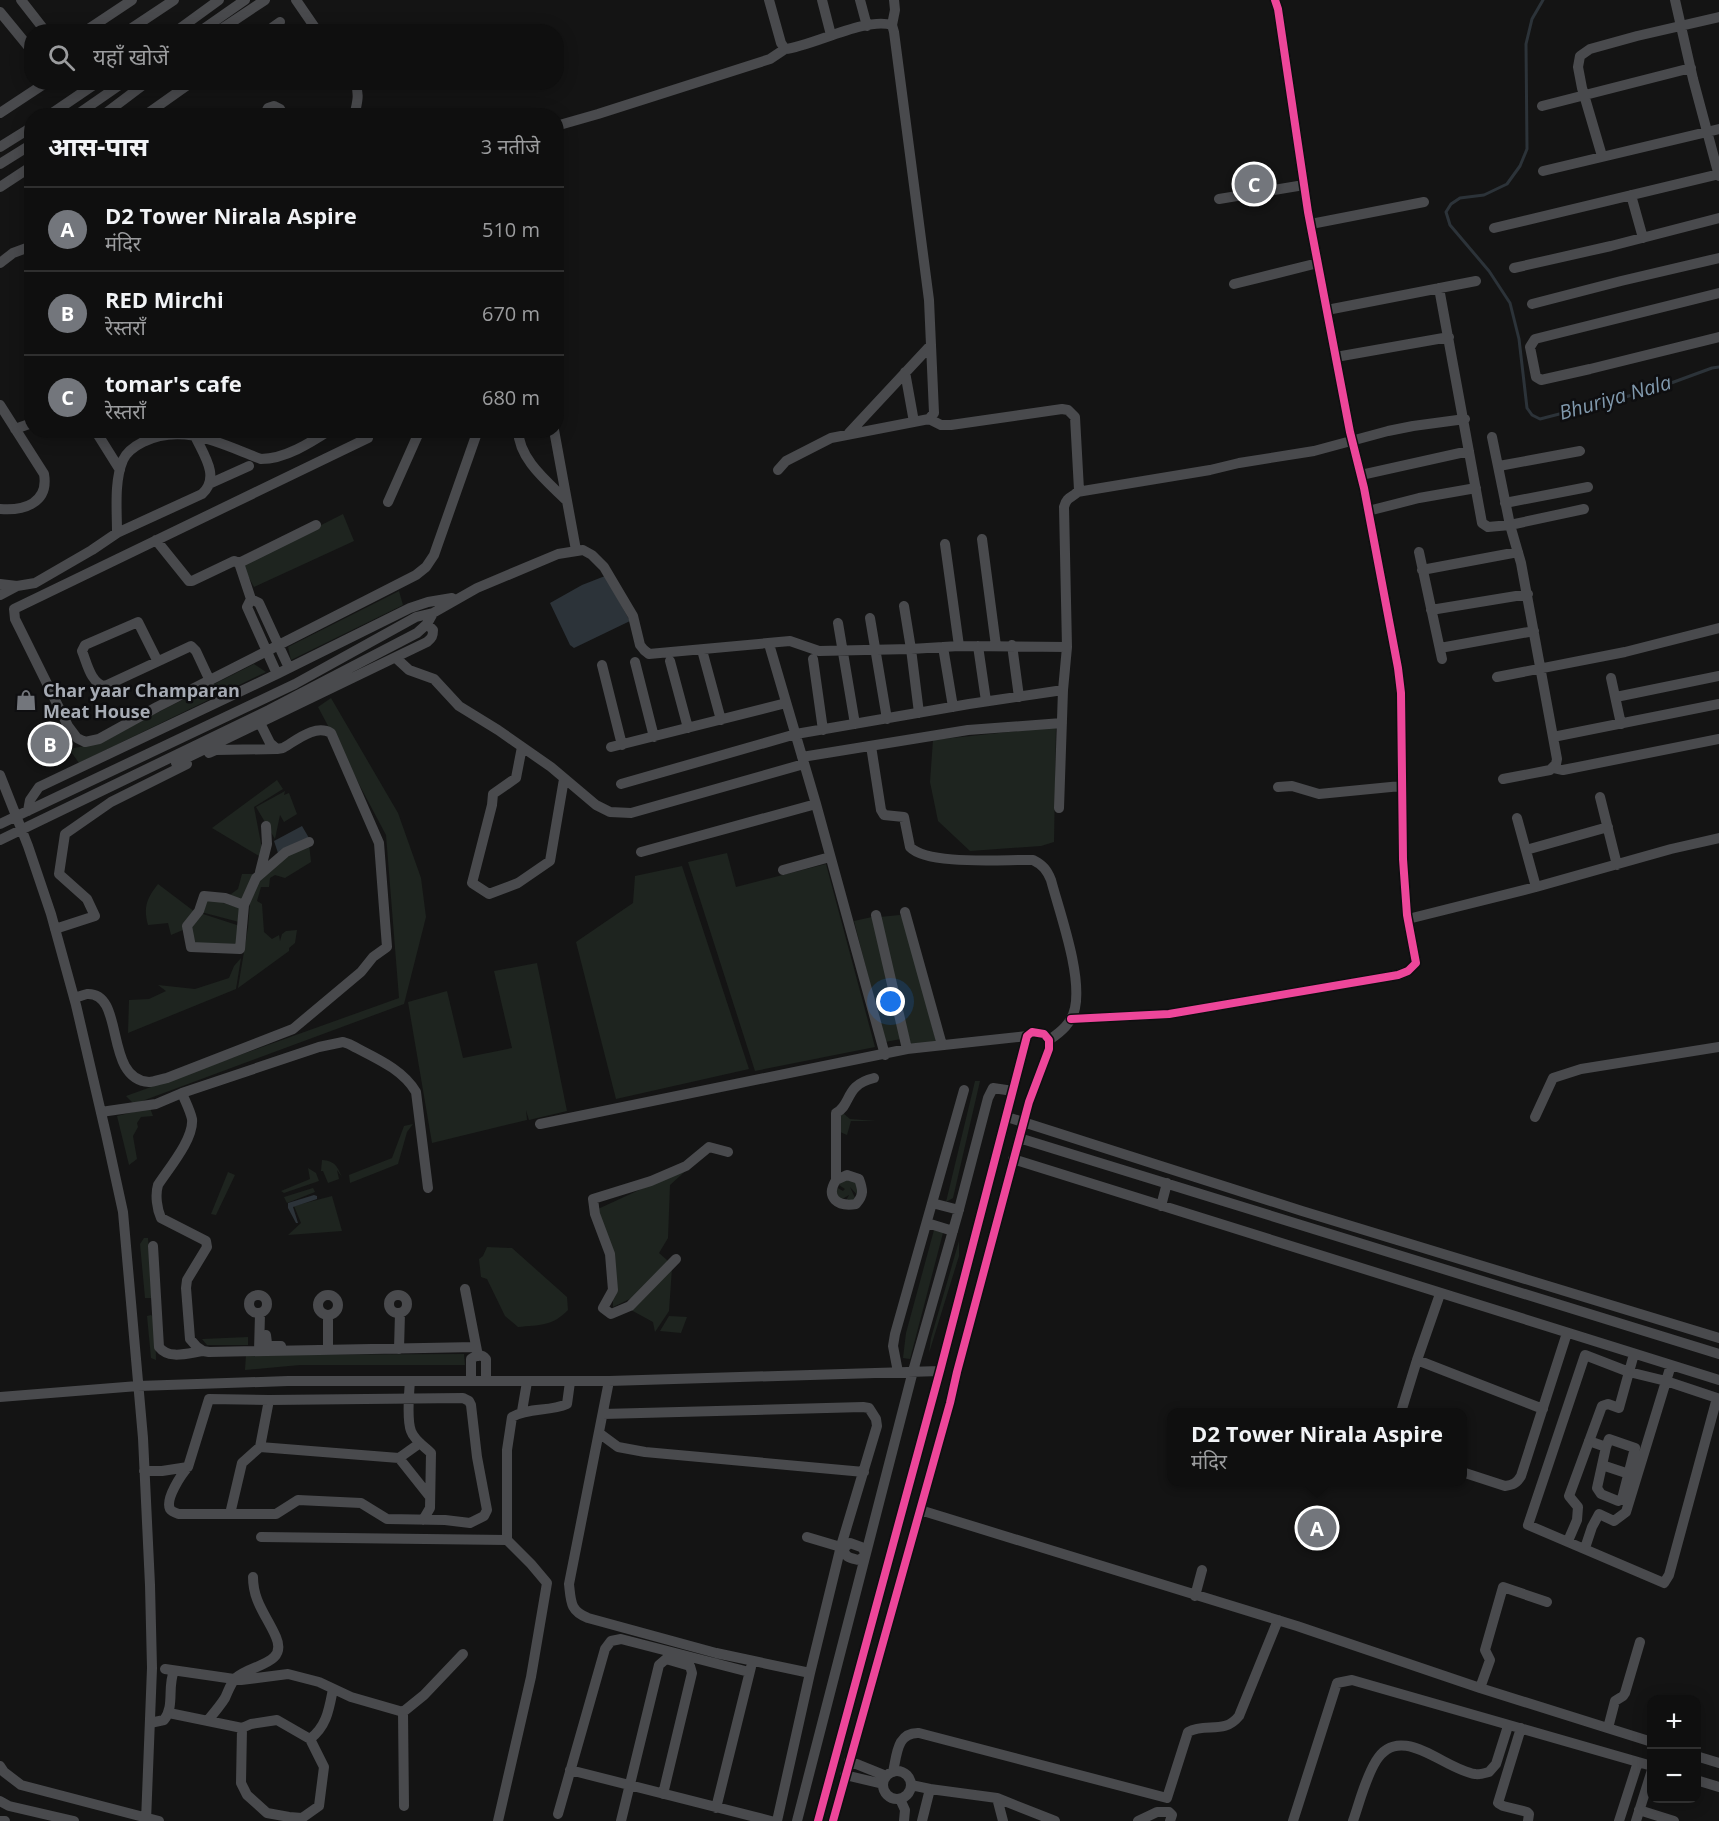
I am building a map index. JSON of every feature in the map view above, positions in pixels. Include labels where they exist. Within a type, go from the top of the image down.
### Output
[{"type":"street","points":[[21,0],[40,24]]},
{"type":"street","points":[[96,24],[132,0]]},
{"type":"street","points":[[138,24],[174,0]]},
{"type":"street","points":[[186,24],[219,0]]},
{"type":"street","points":[[210,24],[245,0]]},
{"type":"street","points":[[230,24],[265,0]]},
{"type":"street","points":[[296,0],[312,24]]},
{"type":"street","points":[[769,0],[781,43],[785,49]]},
{"type":"street","points":[[822,0],[831,35]]},
{"type":"street","points":[[860,0],[867,26]]},
{"type":"street","points":[[894,0],[892,26],[929,300],[934,412],[929,419]]},
{"type":"street","points":[[1071,1018],[1169,1014],[1398,975],[1408,971],[1416,963],[1408,919],[1403,859],[1401,693],[1398,668],[1318,263],[1275,0]]},
{"type":"street","points":[[1494,228],[1719,174],[1713,131],[1690,68],[1675,0]]},
{"type":"street","points":[[0,12],[24,41]]},
{"type":"street","points":[[1602,156],[1578,67],[1578,61],[1584,52],[1628,38],[1719,17]]},
{"type":"street","points":[[564,124],[770,59],[785,49],[831,35],[867,26],[883,24],[892,26]]},
{"type":"street","points":[[1542,106],[1690,68]]},
{"type":"street","points":[[0,113],[35,90]]},
{"type":"street","points":[[60,108],[86,90]]},
{"type":"street","points":[[87,108],[112,90]]},
{"type":"street","points":[[113,108],[136,90]]},
{"type":"street","points":[[155,108],[181,90]]},
{"type":"street","points":[[356,108],[358,90]]},
{"type":"street","points":[[1543,171],[1713,131]]},
{"type":"street","points":[[0,147],[24,132]]},
{"type":"street","points":[[0,164],[24,149]]},
{"type":"street","points":[[21,151],[24,156]]},
{"type":"street","points":[[0,187],[24,171]]},
{"type":"street","points":[[1219,199],[1304,185]]},
{"type":"street","points":[[1631,195],[1643,238]]},
{"type":"street","points":[[1311,224],[1424,202]]},
{"type":"street","points":[[1514,268],[1719,218]]},
{"type":"street","points":[[0,263],[24,249]]},
{"type":"street","points":[[1532,304],[1719,258]]},
{"type":"street","points":[[1234,284],[1318,263]]},
{"type":"street","points":[[1328,310],[1476,281]]},
{"type":"street","points":[[1439,288],[1484,526],[1510,525],[1584,509]]},
{"type":"street","points":[[1719,294],[1535,339],[1530,346],[1536,377],[1541,380],[1719,337]]},
{"type":"street","points":[[1336,357],[1449,337]]},
{"type":"street","points":[[849,433],[931,345]]},
{"type":"street","points":[[906,372],[914,422]]},
{"type":"street","points":[[0,405],[44,474],[46,484],[41,495],[31,506],[17,510],[0,509]]},
{"type":"street","points":[[778,470],[786,461],[814,445],[849,433],[929,419],[941,425],[951,425],[1068,410],[1075,417],[1076,423],[1079,485],[1077,492]]},
{"type":"street","points":[[1059,808],[1066,646],[1064,507],[1065,501],[1070,496],[1077,492],[1314,451],[1413,426],[1464,419]]},
{"type":"street","points":[[15,429],[24,426]]},
{"type":"street","points":[[1492,437],[1510,525],[1528,594],[1557,759],[1554,768]]},
{"type":"street","points":[[100,438],[120,470]]},
{"type":"street","points":[[117,533],[120,470],[130,450],[151,438]]},
{"type":"street","points":[[0,584],[17,586],[35,583],[62,569],[117,533],[202,494],[211,478],[210,470],[196,438]]},
{"type":"street","points":[[205,438],[261,459],[270,459],[317,438]]},
{"type":"street","points":[[369,438],[14,609],[15,619],[68,726],[77,738],[85,742],[99,739],[416,576],[434,555],[475,438]]},
{"type":"street","points":[[388,502],[416,438]]},
{"type":"street","points":[[518,438],[518,442],[532,465],[567,501]]},
{"type":"street","points":[[555,438],[576,550]]},
{"type":"street","points":[[1361,475],[1469,451]]},
{"type":"street","points":[[1498,466],[1580,451]]},
{"type":"street","points":[[209,484],[249,466]]},
{"type":"street","points":[[1505,503],[1588,487]]},
{"type":"street","points":[[1368,511],[1419,498],[1476,488]]},
{"type":"street","points":[[156,540],[189,581],[192,581],[234,561],[239,563],[316,525]]},
{"type":"street","points":[[982,539],[996,646]]},
{"type":"street","points":[[945,544],[959,646]]},
{"type":"street","points":[[0,824],[295,684],[416,617],[433,613],[459,597],[558,554],[576,550],[583,550],[592,555],[604,567],[633,616],[640,645],[649,654],[790,641],[819,651],[959,646],[1066,646]]},
{"type":"street","points":[[1419,552],[1441,653],[1534,632]]},
{"type":"street","points":[[1422,570],[1518,552]]},
{"type":"street","points":[[239,563],[251,599],[247,607],[277,675]]},
{"type":"street","points":[[0,595],[17,586]]},
{"type":"street","points":[[1431,610],[1528,594]]},
{"type":"street","points":[[28,811],[30,800],[39,787],[277,675],[410,608],[428,602],[459,597]]},
{"type":"street","points":[[251,599],[260,603],[288,668]]},
{"type":"street","points":[[904,606],[919,713]]},
{"type":"street","points":[[22,833],[417,633],[427,624],[433,613]]},
{"type":"street","points":[[870,618],[887,718]]},
{"type":"street","points":[[157,660],[138,622],[82,648],[96,683],[101,686],[191,646],[196,651],[210,681]]},
{"type":"street","points":[[838,623],[855,724]]},
{"type":"street","points":[[0,840],[22,833],[396,658],[432,638],[433,630],[427,624]]},
{"type":"street","points":[[1497,677],[1625,652],[1719,628]]},
{"type":"street","points":[[769,644],[885,1055]]},
{"type":"street","points":[[1012,645],[1019,697]]},
{"type":"street","points":[[978,646],[986,701]]},
{"type":"street","points":[[943,647],[953,707]]},
{"type":"street","points":[[702,650],[721,720]]},
{"type":"street","points":[[396,658],[409,670],[434,680],[459,706],[522,747],[596,806],[610,812],[631,813],[803,761],[871,746],[968,730],[1062,723]]},
{"type":"street","points":[[813,659],[823,730]]},
{"type":"street","points":[[670,661],[688,728]]},
{"type":"street","points":[[635,662],[654,737]]},
{"type":"street","points":[[333,663],[338,674]]},
{"type":"street","points":[[602,665],[617,746],[786,703]]},
{"type":"street","points":[[1616,697],[1719,675]]},
{"type":"street","points":[[1611,678],[1621,724]]},
{"type":"street","points":[[621,784],[796,734],[1063,690]]},
{"type":"street","points":[[1553,737],[1719,704]]},
{"type":"street","points":[[260,723],[270,743],[277,749]]},
{"type":"street","points":[[55,929],[95,916],[87,899],[59,874],[65,834],[111,802],[216,750],[277,749],[315,730],[324,729],[331,733],[379,843],[382,858],[382,898],[387,947],[293,1029],[167,1078],[150,1082],[139,1080],[128,1073],[122,1063],[107,1005],[99,997],[88,994],[74,998]]},
{"type":"street","points":[[1503,779],[1554,768],[1563,770],[1719,739]]},
{"type":"street","points":[[871,746],[881,810],[888,817],[904,817],[910,847],[914,851],[963,861],[1033,860],[1047,870],[1070,951],[1076,989],[1075,1009],[1071,1018],[1062,1031],[1049,1040]]},
{"type":"street","points":[[522,747],[516,778],[493,794],[472,883],[489,894],[518,883],[550,861],[564,779]]},
{"type":"street","points":[[0,775],[55,929],[74,998],[123,1212],[144,1471],[151,1620],[152,1668],[146,1819]]},
{"type":"street","points":[[1278,787],[1292,786],[1319,794],[1401,786]]},
{"type":"street","points":[[1600,797],[1617,865]]},
{"type":"street","points":[[641,852],[816,804]]},
{"type":"street","points":[[1517,818],[1536,887]]},
{"type":"street","points":[[244,905],[225,898],[204,896],[199,911],[188,926],[191,947],[240,949],[244,905],[264,863],[267,844],[266,826]]},
{"type":"street","points":[[1526,850],[1608,827]]},
{"type":"street","points":[[1408,919],[1719,838]]},
{"type":"street","points":[[256,878],[286,852],[309,842]]},
{"type":"street","points":[[783,870],[830,857]]},
{"type":"street","points":[[905,912],[942,1045]]},
{"type":"street","points":[[876,915],[907,1049]]},
{"type":"street","points":[[540,1124],[907,1049],[1027,1036],[1032,1032],[1044,1034],[1049,1040],[1023,1122],[950,1403],[833,1821]]},
{"type":"street","points":[[819,1821],[1027,1036]]},
{"type":"street","points":[[101,1112],[156,1104],[182,1093],[333,1043],[343,1042],[401,1074],[417,1092],[428,1188]]},
{"type":"street","points":[[1535,1117],[1553,1078],[1581,1070],[1719,1047]]},
{"type":"street","points":[[836,1180],[836,1113],[842,1111],[857,1084],[873,1078]]},
{"type":"street","points":[[797,1821],[913,1371],[956,1221],[990,1090],[997,1087],[1013,1091]]},
{"type":"street","points":[[898,1372],[893,1346],[895,1334],[964,1090]]},
{"type":"street","points":[[182,1093],[192,1126],[188,1139],[156,1191],[161,1218],[206,1241],[207,1247],[186,1280],[190,1339],[202,1351]]},
{"type":"street","points":[[1007,1117],[1302,1211],[1719,1338]]},
{"type":"street","points":[[1019,1138],[1719,1354]]},
{"type":"street","points":[[675,1259],[630,1306],[611,1314],[603,1308],[613,1290],[610,1254],[595,1214],[593,1199],[651,1181],[686,1166],[709,1147],[728,1152]]},
{"type":"street","points":[[1013,1159],[1719,1380]]},
{"type":"street","points":[[1161,1206],[1167,1183]]},
{"type":"street","points":[[932,1203],[956,1221]]},
{"type":"street","points":[[927,1223],[956,1221],[978,1224]]},
{"type":"street","points":[[153,1246],[159,1347],[162,1352],[169,1355],[202,1351],[391,1346],[395,1337]]},
{"type":"street","points":[[465,1289],[477,1352],[470,1361],[471,1381]]},
{"type":"street","points":[[1403,1408],[1440,1294]]},
{"type":"street","points":[[399,1349],[400,1313]]},
{"type":"street","points":[[259,1351],[260,1314]]},
{"type":"street","points":[[328,1315],[328,1348]]},
{"type":"street","points":[[1467,1474],[1505,1486],[1518,1481],[1567,1333]]},
{"type":"street","points":[[266,1335],[269,1346],[477,1352],[486,1359],[486,1381]]},
{"type":"street","points":[[1634,1354],[1619,1408],[1608,1404],[1602,1406],[1569,1496],[1578,1507],[1614,1521],[1626,1512],[1671,1365]]},
{"type":"street","points":[[1585,1355],[1629,1372],[1666,1381],[1717,1398],[1664,1583],[1528,1525],[1585,1355]]},
{"type":"street","points":[[1417,1360],[1543,1409]]},
{"type":"street","points":[[0,1396],[138,1386],[288,1382],[609,1382],[940,1371]]},
{"type":"street","points":[[410,1381],[411,1431],[431,1453],[430,1508],[423,1520]]},
{"type":"street","points":[[522,1411],[527,1382]]},
{"type":"street","points":[[507,1540],[507,1450],[512,1417],[522,1411],[556,1409],[567,1404],[570,1382]]},
{"type":"street","points":[[609,1382],[569,1584],[573,1608],[579,1615],[588,1618],[751,1666]]},
{"type":"street","points":[[409,1398],[463,1398],[469,1401],[487,1510],[484,1516],[470,1523],[387,1519],[361,1503],[298,1500],[276,1514],[179,1514],[171,1511],[170,1500],[180,1477],[188,1467],[209,1399],[409,1398]]},
{"type":"street","points":[[231,1514],[242,1463],[260,1447],[270,1400]]},
{"type":"street","points":[[603,1414],[862,1407],[869,1408],[876,1419],[877,1426],[810,1673],[777,1821]]},
{"type":"street","points":[[599,1433],[618,1447],[645,1452],[864,1472]]},
{"type":"street","points":[[1609,1439],[1635,1448],[1623,1499],[1618,1501],[1601,1494],[1597,1488],[1602,1465],[1609,1439]]},
{"type":"street","points":[[1589,1441],[1606,1447]]},
{"type":"street","points":[[260,1447],[399,1458],[420,1443]]},
{"type":"street","points":[[399,1458],[430,1497]]},
{"type":"street","points":[[1602,1465],[1629,1474]]},
{"type":"street","points":[[144,1471],[188,1467]]},
{"type":"street","points":[[1568,1541],[1578,1507]]},
{"type":"street","points":[[920,1510],[1278,1620],[1480,1688],[1647,1740]]},
{"type":"street","points":[[1585,1548],[1599,1514]]},
{"type":"street","points":[[261,1537],[507,1540],[547,1583],[531,1677],[498,1821]]},
{"type":"street","points":[[807,1537],[843,1547],[850,1543],[861,1547],[865,1556]]},
{"type":"street","points":[[1195,1596],[1202,1570]]},
{"type":"street","points":[[208,1720],[224,1700],[234,1679],[249,1669],[271,1662],[278,1649],[277,1638],[259,1605],[253,1586],[253,1577]]},
{"type":"street","points":[[1480,1688],[1490,1657],[1485,1650],[1503,1587],[1547,1602]]},
{"type":"street","points":[[880,1592],[895,1598]]},
{"type":"street","points":[[845,1776],[887,1777],[902,1772],[906,1774],[911,1785],[908,1794],[900,1799],[888,1796],[884,1788],[887,1777],[905,1736],[910,1733],[919,1733],[1163,1797],[1168,1796],[1188,1732],[1194,1729],[1229,1726],[1239,1716],[1278,1620]]},
{"type":"street","points":[[558,1814],[605,1650],[611,1641],[621,1640],[751,1666],[810,1673]]},
{"type":"street","points":[[1608,1728],[1615,1701],[1625,1693],[1640,1642]]},
{"type":"street","points":[[403,1712],[424,1695],[463,1654]]},
{"type":"street","points":[[621,1821],[659,1665],[666,1659],[690,1666],[692,1673],[663,1794]]},
{"type":"street","points":[[716,1808],[751,1666]]},
{"type":"street","points":[[150,1723],[164,1720],[169,1713],[170,1670],[241,1680],[288,1674],[319,1682],[351,1697],[403,1712]]},
{"type":"street","points":[[1293,1821],[1337,1683],[1352,1680],[1647,1766]]},
{"type":"street","points":[[310,1739],[320,1731],[326,1719],[333,1689]]},
{"type":"street","points":[[403,1712],[404,1806]]},
{"type":"street","points":[[169,1713],[242,1728],[251,1724],[277,1720],[310,1739],[324,1767],[319,1806],[302,1818],[289,1817],[267,1813],[247,1795],[241,1782],[242,1728]]},
{"type":"street","points":[[1353,1821],[1377,1758],[1390,1746],[1413,1746],[1461,1770],[1476,1774],[1489,1772],[1496,1764],[1508,1726]]},
{"type":"street","points":[[1521,1728],[1498,1803],[1527,1812],[1528,1821]]},
{"type":"street","points":[[1701,1758],[1719,1763]]},
{"type":"street","points":[[849,1761],[887,1777]]},
{"type":"street","points":[[1619,1821],[1638,1762]]},
{"type":"street","points":[[0,1766],[4,1773],[21,1785],[159,1821]]},
{"type":"street","points":[[570,1770],[771,1821]]},
{"type":"street","points":[[1701,1782],[1719,1787]]},
{"type":"street","points":[[911,1785],[997,1798],[1040,1818],[1055,1821]]},
{"type":"street","points":[[1647,1785],[1638,1816],[1674,1821]]},
{"type":"street","points":[[922,1821],[930,1789]]},
{"type":"street","points":[[1161,1812],[1163,1797]]},
{"type":"street","points":[[997,1798],[1003,1821]]},
{"type":"street","points":[[900,1799],[905,1810],[904,1821]]},
{"type":"street","points":[[0,1801],[9,1806],[74,1821]]},
{"type":"street","points":[[1138,1821],[1157,1812],[1170,1812],[1172,1815],[1170,1821]]},
{"type":"street","points":[[0,1821],[5,1821]]},
{"type":"shaded area","points":[[343,514],[354,541],[254,587],[242,565]]},
{"type":"shaded area","points":[[605,576],[630,621],[574,648],[570,645],[550,603],[582,585]]},
{"type":"shaded area","points":[[399,591],[403,605],[291,660],[288,647]]},
{"type":"shaded area","points":[[254,664],[266,672],[79,763],[69,749],[95,744]]},
{"type":"shaded area","points":[[331,698],[398,813],[421,878],[426,917],[404,1004],[134,1104],[126,1096],[399,998],[386,835],[318,707]]},
{"type":"shaded area","points":[[1056,727],[1054,842],[1041,846],[970,851],[938,821],[930,782],[933,740]]},
{"type":"shaded area","points":[[277,780],[283,789],[254,807],[264,859],[212,828]]},
{"type":"shaded area","points":[[285,791],[284,795],[289,793],[297,814],[284,822],[280,815],[275,839],[256,807]]},
{"type":"shaded area","points":[[302,826],[309,838],[278,853],[274,841]]},
{"type":"shaded area","points":[[309,844],[311,862],[285,878],[275,875],[270,878],[269,887],[261,887],[257,901],[262,904],[264,932],[272,939],[279,935],[280,941],[282,934],[286,931],[297,930],[295,943],[289,951],[238,988],[248,928],[251,890],[276,863]]},
{"type":"shaded area","points":[[727,853],[736,887],[826,864],[875,1047],[755,1071],[688,862]]},
{"type":"shaded area","points":[[682,866],[749,1069],[616,1099],[576,942],[633,903],[635,876]]},
{"type":"shaded area","points":[[242,874],[256,874],[242,903],[227,897],[238,889]]},
{"type":"shaded area","points":[[158,884],[195,912],[183,930],[171,935],[168,923],[148,925],[147,903]]},
{"type":"shaded area","points":[[205,897],[242,909],[239,922],[201,912]]},
{"type":"shaded area","points":[[200,913],[240,926],[240,948],[191,945],[190,925]]},
{"type":"shaded area","points":[[900,915],[904,921],[936,1041],[911,1046],[880,917]]},
{"type":"shaded area","points":[[872,917],[901,1039],[885,1042],[854,921]]},
{"type":"shaded area","points":[[241,958],[236,989],[128,1033],[129,1000],[149,999],[166,991],[158,985],[195,989],[229,978],[234,966]]},
{"type":"shaded area","points":[[537,963],[567,1111],[529,1120],[526,1110],[527,1120],[432,1143],[408,1002],[447,991],[463,1058],[512,1048],[494,971]]},
{"type":"shaded area","points":[[975,1081],[980,1081],[953,1198],[946,1202]]},
{"type":"shaded area","points":[[150,1108],[153,1116],[141,1117],[137,1123],[138,1127],[133,1136],[137,1159],[129,1165],[117,1116]]},
{"type":"shaded area","points":[[844,1114],[850,1119],[876,1121],[851,1121],[847,1135],[838,1131],[839,1115]]},
{"type":"shaded area","points":[[413,1124],[407,1132],[398,1164],[350,1183],[349,1175],[392,1158],[404,1126]]},
{"type":"shaded area","points":[[322,1160],[335,1165],[342,1177],[337,1170],[339,1179],[328,1183],[321,1171]]},
{"type":"shaded area","points":[[691,1166],[670,1185],[668,1238],[659,1253],[668,1261],[632,1298],[613,1307],[598,1209]]},
{"type":"shaded area","points":[[308,1168],[316,1173],[319,1181],[284,1193],[281,1191],[310,1179]]},
{"type":"shaded area","points":[[228,1172],[235,1175],[216,1215],[211,1214]]},
{"type":"shaded area","points":[[841,1178],[857,1179],[860,1198],[850,1187],[856,1200],[844,1204],[849,1195],[839,1201],[834,1186],[843,1191],[845,1189],[836,1183]]},
{"type":"shaded area","points":[[313,1188],[315,1192],[287,1203],[284,1197]]},
{"type":"shaded area","points":[[314,1195],[317,1199],[293,1207],[298,1223],[296,1223],[288,1208],[288,1203]]},
{"type":"shaded area","points":[[332,1196],[342,1231],[288,1235],[301,1223],[294,1206]]},
{"type":"shaded area","points":[[934,1230],[943,1233],[910,1359],[903,1358],[906,1333]]},
{"type":"shaded area","points":[[144,1238],[148,1238],[153,1298],[145,1298],[140,1244]]},
{"type":"shaded area","points":[[959,1241],[959,1256],[929,1353],[931,1338]]},
{"type":"shaded area","points":[[487,1247],[512,1248],[567,1297],[568,1310],[551,1322],[518,1327],[505,1316],[487,1279],[481,1277],[479,1259]]},
{"type":"shaded area","points":[[672,1268],[669,1311],[655,1332],[653,1322],[631,1310]]},
{"type":"shaded area","points":[[151,1315],[155,1319],[156,1360],[151,1358],[147,1316]]},
{"type":"shaded area","points":[[669,1316],[687,1317],[681,1333],[660,1331]]},
{"type":"shaded area","points":[[248,1337],[248,1345],[207,1345],[202,1339]]},
{"type":"shaded area","points":[[464,1354],[465,1365],[300,1365],[245,1370],[246,1355]]},
{"type":"waterway","name":"Bhuriya Nala","points":[[1543,0],[1532,19],[1526,44],[1527,149],[1520,166],[1507,184],[1484,195],[1460,198],[1451,204],[1446,212],[1450,225],[1489,271],[1510,303],[1519,339],[1527,408],[1532,415],[1540,419],[1652,390],[1719,367]]},
{"type":"cycle path","points":[[1071,1019],[1169,1014],[1398,975],[1408,971],[1416,963],[1407,915],[1403,859],[1401,693],[1398,668],[1308,212],[1275,0]]},
{"type":"cycle path","points":[[818,1821],[940,1371],[1027,1036],[1032,1032],[1044,1034],[1049,1040],[1049,1049],[1029,1102],[950,1403],[833,1821]]},
{"type":"place","name":"tomar's cafe","points":[[1254,184]]},
{"type":"place","name":"Char yaar Champaran Meat House","points":[[26,700]]},
{"type":"place","name":"RED Mirchi","points":[[50,744]]},
{"type":"place","name":"D2 Tower Nirala Aspire","points":[[1317,1528]]}]
